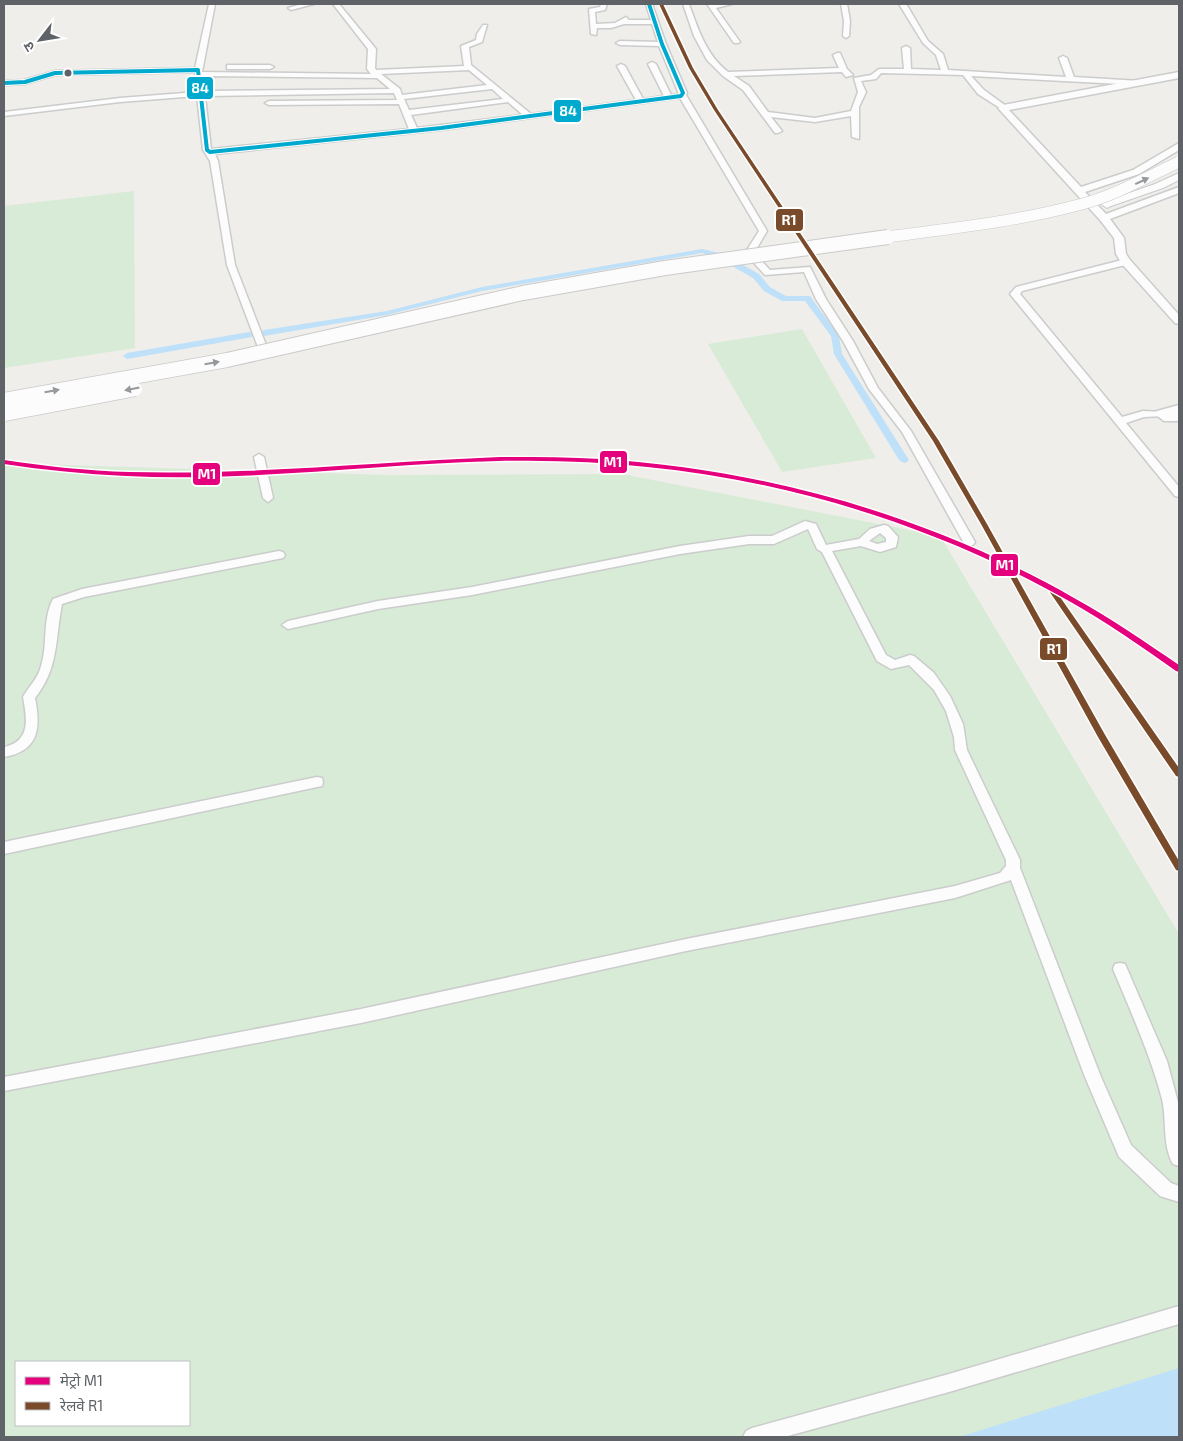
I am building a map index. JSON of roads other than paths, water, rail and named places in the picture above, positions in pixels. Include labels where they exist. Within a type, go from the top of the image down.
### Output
[{"type":"main road","points":[[4,400],[227,360],[523,293],[665,268],[959,228],[1040,213],[1082,204],[1117,192],[1179,162]]},
{"type":"main road","points":[[4,414],[284,359],[449,319],[623,283],[998,230],[1048,220],[1124,199],[1159,186],[1179,176]]},
{"type":"street","points":[[212,4],[199,72],[207,150],[214,161],[231,265],[261,345]]},
{"type":"street","points":[[291,8],[311,4]]},
{"type":"street","points":[[336,4],[372,49],[373,56],[370,64],[373,72],[381,76],[400,97],[414,131]]},
{"type":"street","points":[[604,4],[602,9],[592,10],[593,30],[617,25],[625,20],[654,22]]},
{"type":"street","points":[[649,4],[682,95],[763,231],[749,253],[768,273],[807,269],[874,389],[906,431],[969,542]]},
{"type":"street","points":[[686,4],[704,48],[715,65],[746,88],[778,131]]},
{"type":"street","points":[[711,5],[729,4]]},
{"type":"street","points":[[844,4],[847,22],[846,36]]},
{"type":"street","points":[[902,4],[925,42],[939,54],[944,72]]},
{"type":"street","points":[[711,5],[736,42]]},
{"type":"street","points":[[485,26],[480,34],[480,41],[465,46],[464,49],[470,68],[529,116]]},
{"type":"street","points":[[620,42],[662,44]]},
{"type":"street","points":[[906,48],[908,71]]},
{"type":"street","points":[[837,55],[844,70],[858,79],[862,92],[856,100],[854,125],[856,137]]},
{"type":"street","points":[[1063,58],[1071,79]]},
{"type":"street","points":[[652,64],[669,98]]},
{"type":"street","points":[[248,75],[252,66]]},
{"type":"street","points":[[621,66],[641,102]]},
{"type":"street","points":[[199,72],[210,67],[300,67]]},
{"type":"street","points":[[373,72],[470,68]]},
{"type":"street","points":[[726,74],[844,70]]},
{"type":"street","points":[[858,79],[873,77],[879,71],[908,71],[1140,83]]},
{"type":"street","points":[[4,83],[25,82],[54,73],[199,72],[248,75],[381,76]]},
{"type":"street","points":[[965,73],[981,92],[1003,108],[1080,190],[1119,238],[1121,254],[1126,262],[1179,320]]},
{"type":"street","points":[[1003,108],[1179,75]]},
{"type":"street","points":[[269,103],[400,97],[492,87]]},
{"type":"street","points":[[4,114],[120,100],[200,93],[293,90],[400,97]]},
{"type":"street","points":[[210,152],[414,131],[682,95]]},
{"type":"street","points":[[407,113],[509,100]]},
{"type":"street","points":[[766,114],[816,120],[855,113]]},
{"type":"street","points":[[1080,190],[1136,172],[1159,160],[1179,146]]},
{"type":"street","points":[[1104,218],[1179,190]]},
{"type":"street","points":[[1126,262],[1019,289],[1015,293],[1179,494]]},
{"type":"street","points":[[1121,421],[1143,414],[1161,414],[1179,409]]},
{"type":"street","points":[[1161,414],[1168,418],[1179,417]]},
{"type":"street","points":[[259,457],[268,498]]},
{"type":"street","points":[[288,625],[378,605],[472,591],[680,550],[749,540],[774,540],[804,524],[812,528],[822,549],[862,542]]},
{"type":"street","points":[[825,548],[881,658],[886,664],[897,666],[910,659],[919,665],[940,689],[958,722],[961,750],[1012,860],[1013,868],[1093,1076],[1125,1151],[1166,1190],[1179,1194]]},
{"type":"street","points":[[4,752],[20,747],[30,736],[32,716],[29,697],[41,682],[48,665],[50,638],[57,602],[82,593],[279,555]]},
{"type":"street","points":[[4,848],[317,782]]},
{"type":"street","points":[[4,1084],[361,1016],[686,945],[955,892],[1005,877],[1013,868]]},
{"type":"street","points":[[1120,969],[1159,1061],[1172,1108],[1176,1153],[1179,1158]]},
{"type":"street","points":[[752,1437],[950,1383],[1179,1315]]},
{"type":"water","points":[[1179,1368],[1179,1437],[959,1437]]},
{"type":"waterway","points":[[264,333],[387,313],[482,289],[702,251],[721,256],[756,276],[767,289],[785,299],[807,298],[835,336],[838,354],[904,460]]},
{"type":"waterway","points":[[127,356],[249,335]]},
{"type":"metro line","name":"M1","points":[[4,462],[65,470],[189,475],[438,461],[551,459],[602,461],[705,473],[806,493],[855,506],[942,537],[999,562],[1055,590],[1087,608],[1179,669]]},
{"type":"rail line","name":"R1","points":[[661,4],[691,68],[716,110],[936,441],[1101,735],[1179,868]]},
{"type":"rail line","name":"R1","points":[[1049,586],[1179,774]]}]
